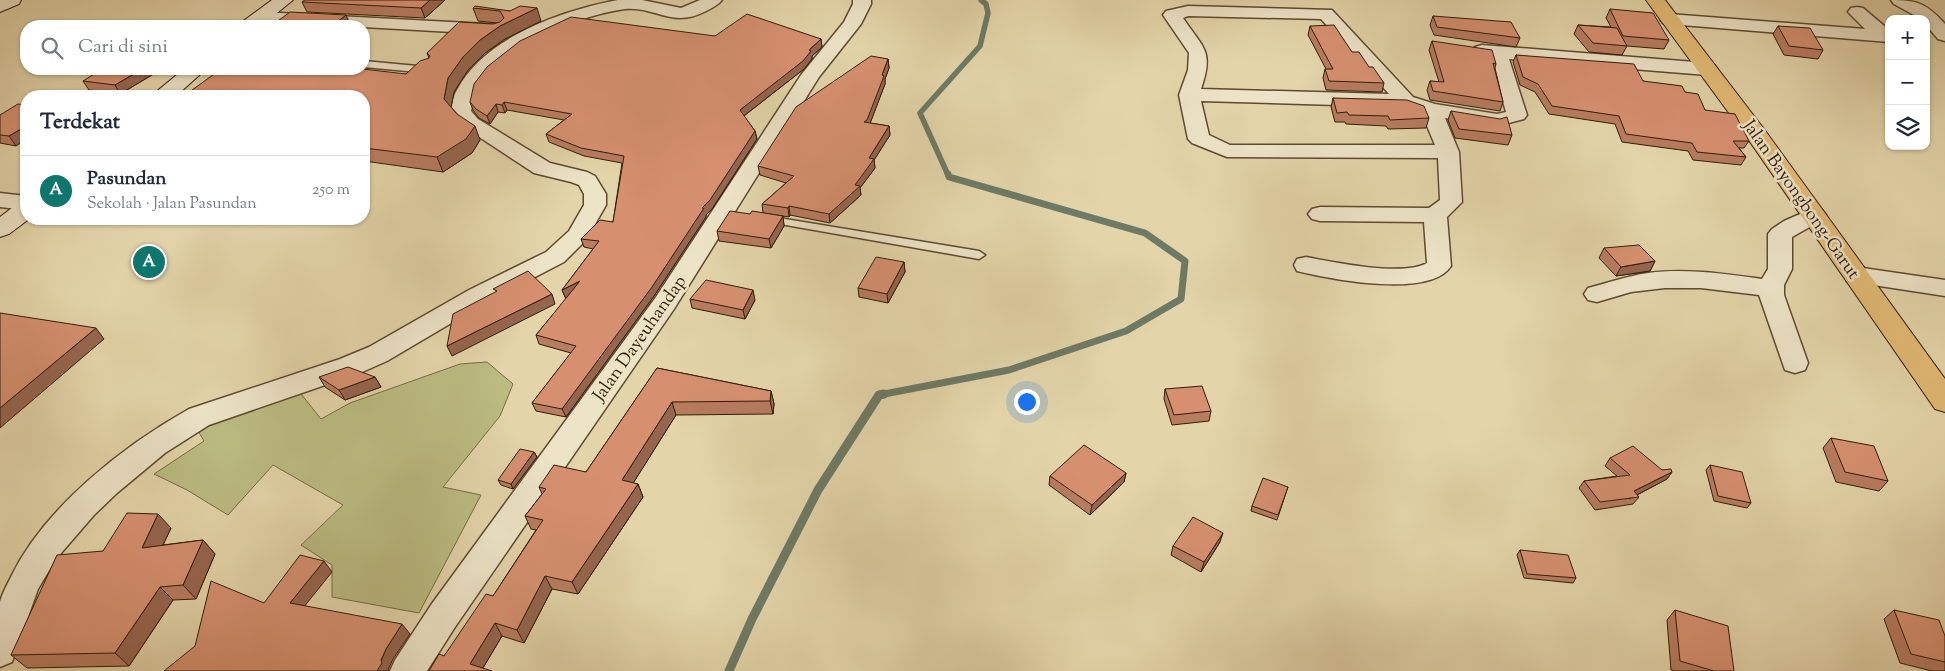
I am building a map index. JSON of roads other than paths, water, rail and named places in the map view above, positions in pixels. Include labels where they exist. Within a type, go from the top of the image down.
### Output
[{"type":"main road","name":"Jalan Bayongbong-Garut","points":[[1655,0],[1814,215],[1945,401]]},
{"type":"street","points":[[0,6],[12,0]]},
{"type":"street","points":[[256,20],[284,0]]},
{"type":"street","points":[[0,651],[20,591],[32,568],[52,540],[93,497],[164,438],[205,415],[350,366],[378,354],[478,296],[554,256],[578,235],[595,205],[595,194],[587,181],[579,177],[542,168],[471,123],[461,112],[461,105],[470,84],[481,68],[524,39],[563,21],[593,11],[634,4],[684,13],[713,0]]},
{"type":"street","name":"Jalan Dayeuhandap","points":[[407,671],[442,616],[730,213],[811,75],[852,24],[862,4],[862,0]]},
{"type":"street","points":[[1900,0],[1927,15],[1945,35]]},
{"type":"street","points":[[1406,101],[1326,14],[1188,11],[1172,15],[1198,52],[1198,70],[1189,95],[1199,138],[1227,151],[1448,152]]},
{"type":"street","points":[[1857,12],[1885,34]]},
{"type":"street","points":[[1669,19],[1885,36]]},
{"type":"street","points":[[370,25],[498,30]]},
{"type":"street","points":[[1930,40],[1945,41]]},
{"type":"street","points":[[1460,47],[1498,53],[1707,69]]},
{"type":"street","points":[[1189,95],[1406,101],[1431,110],[1498,120],[1517,115],[1498,53]]},
{"type":"street","points":[[170,90],[189,75]]},
{"type":"street","points":[[1320,214],[1435,215],[1451,202],[1448,152],[1431,110]]},
{"type":"street","points":[[0,200],[20,202]]},
{"type":"street","points":[[0,229],[20,214]]},
{"type":"street","points":[[1306,265],[1380,277],[1424,275],[1434,272],[1439,266],[1435,215]]},
{"type":"street","points":[[1795,363],[1771,295],[1771,289],[1780,269],[1780,234],[1814,215]]},
{"type":"street","points":[[1856,275],[1945,288]]},
{"type":"street","points":[[1597,294],[1631,284],[1670,280],[1726,283],[1771,289]]},
{"type":"lane","points":[[370,65],[429,70]]},
{"type":"lane","points":[[754,217],[979,255]]},
{"type":"waterway","points":[[948,175],[920,113],[980,46],[988,13],[986,4],[981,0]]},
{"type":"waterway","points":[[879,395],[1009,370],[1126,331],[1181,299],[1185,261],[1145,233],[949,177],[948,174]]},
{"type":"waterway","points":[[879,395],[884,394]]},
{"type":"waterway","points":[[729,671],[752,619],[818,490],[879,395]]},
{"type":"place","name":"Pasundan","points":[[149,262]]}]
